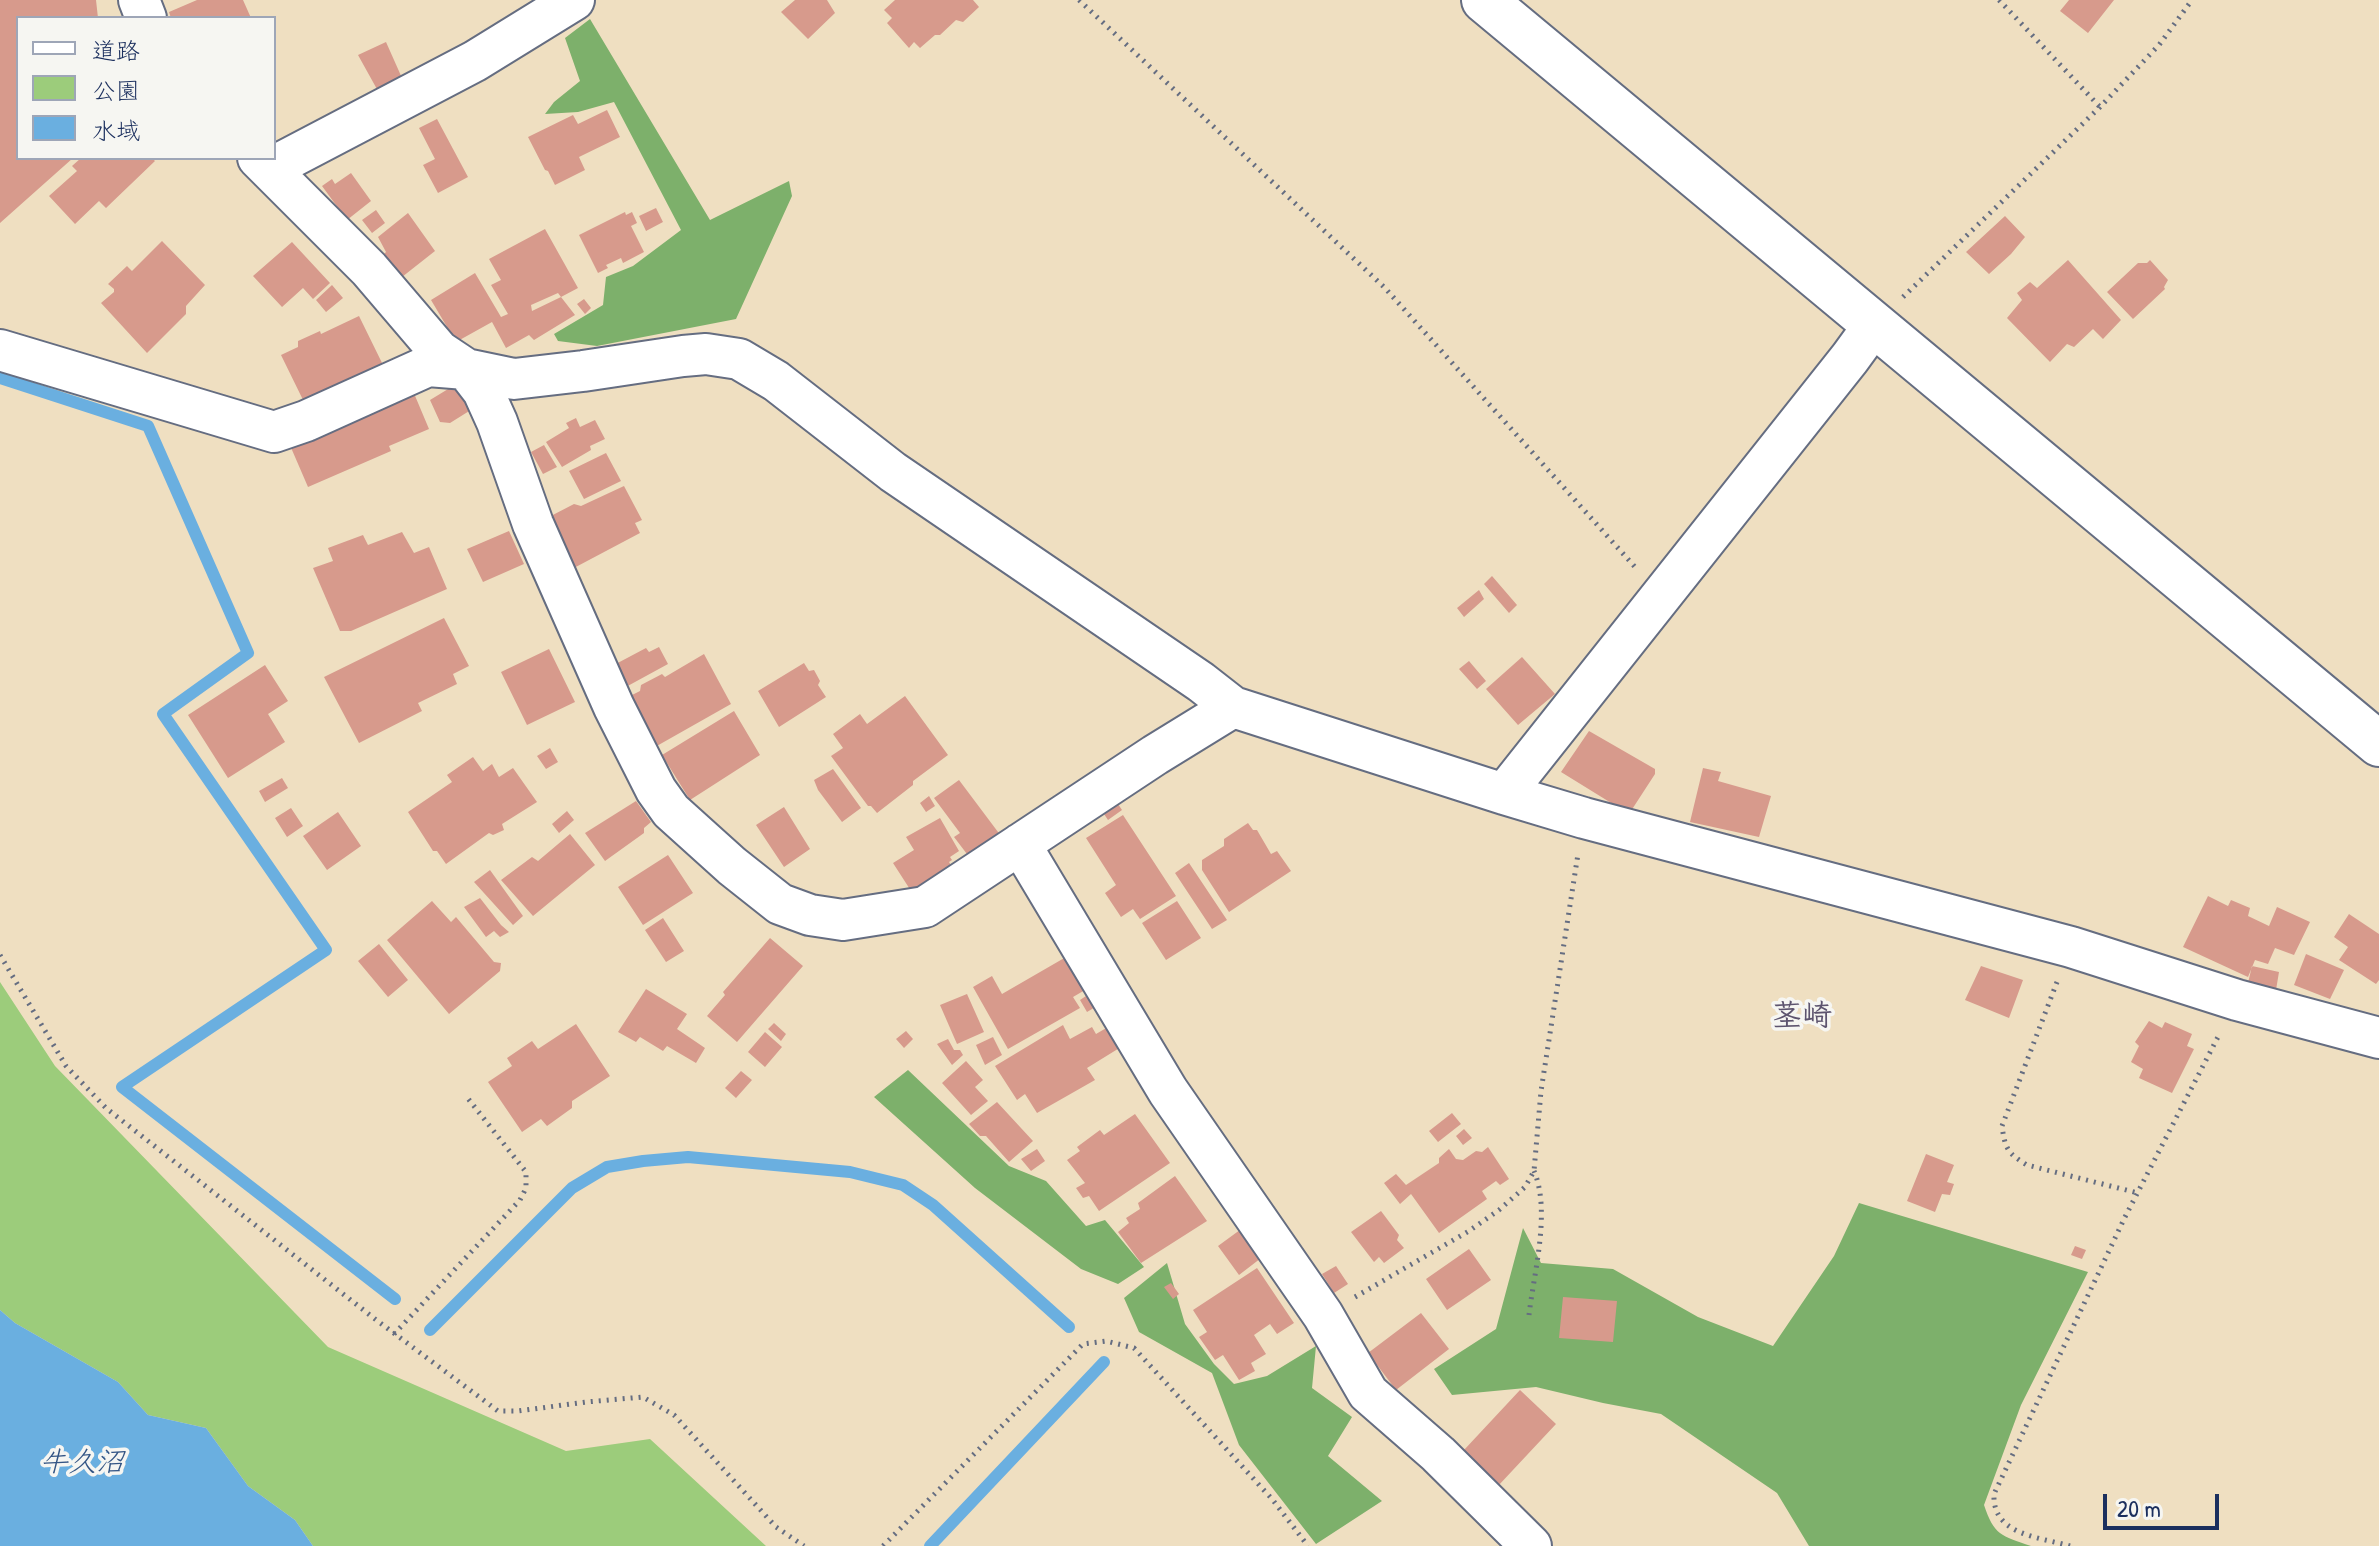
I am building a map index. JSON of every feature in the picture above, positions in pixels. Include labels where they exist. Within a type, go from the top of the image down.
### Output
[{"type":"street","points":[[276,157],[475,61],[574,0]]},
{"type":"street","points":[[1484,0],[2379,744]]},
{"type":"street","points":[[263,163],[369,269],[439,351],[466,369],[483,391],[533,524],[614,707],[656,790],[671,811],[780,904],[810,915],[843,920],[925,907],[1233,707]]},
{"type":"street","points":[[1504,794],[1874,325]]},
{"type":"street","points":[[0,350],[274,432],[306,421],[428,366],[466,369],[514,379],[683,356],[706,354],[739,359],[776,381],[893,472],[1233,707],[1584,818],[2071,947],[2237,1000],[2379,1038]]},
{"type":"street","points":[[1020,844],[1168,1091],[1323,1315],[1368,1393],[1438,1454],[1531,1546]]},
{"type":"path","points":[[1079,0],[1385,288],[1661,597]]},
{"type":"path","points":[[1999,0],[2100,107]]},
{"type":"path","points":[[1874,325],[2100,107],[2159,45],[2192,0]]},
{"type":"path","points":[[1323,1315],[1469,1231],[1525,1187],[1534,1171],[1541,1091],[1584,818]]},
{"type":"path","points":[[2071,947],[2002,1126],[2004,1145],[2013,1157],[2027,1165],[2138,1193]]},
{"type":"path","points":[[0,955],[66,1066],[106,1108],[394,1334],[498,1411],[643,1397],[674,1415],[776,1527],[804,1546]]},
{"type":"path","points":[[2070,1546],[2009,1528],[1993,1506],[1994,1494],[2138,1193],[2237,1000]]},
{"type":"path","points":[[394,1334],[520,1200],[526,1188],[526,1172],[466,1096]]},
{"type":"path","points":[[1529,1315],[1543,1208],[1534,1171]]},
{"type":"path","points":[[883,1546],[1083,1344],[1106,1341],[1134,1348],[1272,1499],[1308,1546]]},
{"type":"green space","points":[[590,19],[710,220],[789,181],[792,196],[736,319],[597,346],[558,341],[554,334],[603,305],[606,277],[633,266],[681,230],[614,102],[578,112],[545,114],[554,102],[580,81],[565,38]]},
{"type":"green space","points":[[0,982],[55,1066],[328,1347],[566,1451],[650,1439],[766,1546],[313,1546],[295,1520],[248,1486],[206,1428],[148,1415],[118,1382],[15,1323],[0,1310]]},
{"type":"green space","points":[[908,1070],[1009,1166],[1046,1181],[1086,1226],[1105,1220],[1144,1267],[1118,1284],[1081,1269],[975,1188],[874,1097]]},
{"type":"green space","points":[[1859,1203],[2088,1272],[2021,1405],[1984,1505],[1995,1529],[2012,1540],[2031,1546],[1809,1546],[1777,1493],[1661,1414],[1536,1387],[1452,1395],[1434,1369],[1496,1329],[1523,1228],[1541,1263],[1613,1269],[1698,1317],[1773,1346],[1834,1256]]},
{"type":"green space","points":[[1167,1263],[1185,1324],[1214,1364],[1234,1384],[1267,1376],[1316,1346],[1312,1388],[1352,1417],[1328,1456],[1382,1501],[1316,1544],[1239,1445],[1212,1373],[1139,1332],[1124,1298]]},
{"type":"water","name":"牛久沼","points":[[0,1310],[15,1323],[118,1382],[148,1415],[206,1428],[248,1486],[295,1520],[313,1546],[0,1546]]},
{"type":"building","points":[[0,0],[96,0],[98,16],[16,16],[16,160],[71,160],[0,223]]},
{"type":"building","points":[[197,0],[243,0],[250,16],[170,16],[169,12]]},
{"type":"building","points":[[795,0],[827,0],[835,13],[808,39],[781,12]]},
{"type":"building","points":[[895,0],[973,0],[979,7],[963,22],[956,20],[920,48],[914,42],[909,48],[887,23],[892,18],[884,10]]},
{"type":"building","points":[[2069,0],[2114,0],[2088,33],[2060,11]]},
{"type":"building","points":[[386,42],[402,78],[378,91],[358,55]]},
{"type":"building","points":[[607,110],[620,137],[579,157],[585,170],[555,185],[528,137],[573,115],[578,124]]},
{"type":"building","points":[[437,119],[468,177],[438,193],[423,165],[435,159],[419,128]]},
{"type":"building","points":[[79,160],[155,161],[106,208],[99,201],[75,224],[49,196],[77,171],[72,166]]},
{"type":"building","points":[[351,173],[371,201],[347,220],[322,186],[332,179],[335,184]]},
{"type":"building","points":[[656,208],[663,222],[646,231],[639,216]]},
{"type":"building","points":[[376,210],[385,223],[372,233],[362,220]]},
{"type":"building","points":[[625,212],[626,215],[632,212],[637,223],[631,226],[644,252],[623,263],[621,258],[598,273],[579,235]]},
{"type":"building","points":[[408,213],[435,251],[402,277],[383,255],[386,252],[378,237]]},
{"type":"building","points":[[2005,216],[2025,237],[1989,274],[1966,252]]},
{"type":"building","points":[[545,229],[578,288],[561,297],[575,315],[534,340],[529,335],[506,348],[492,322],[456,342],[431,300],[475,273],[501,317],[508,314],[491,285],[501,280],[489,259]],"holes":[[[558,293],[561,297],[532,311],[531,305]]]},
{"type":"building","points":[[162,241],[205,285],[186,306],[186,314],[147,353],[101,303],[114,292],[108,284],[127,266],[132,271]]},
{"type":"building","points":[[292,242],[330,283],[313,299],[303,288],[282,307],[253,276]]},
{"type":"building","points":[[2068,260],[2121,320],[2103,339],[2093,329],[2074,347],[2067,344],[2050,362],[2007,318],[2022,300],[2017,293],[2030,282],[2037,288]]},
{"type":"building","points":[[2150,260],[2168,280],[2165,289],[2133,319],[2107,292],[2138,263]]},
{"type":"building","points":[[332,285],[343,298],[326,312],[316,300]]},
{"type":"building","points":[[584,299],[591,308],[585,314],[577,304]]},
{"type":"building","points":[[359,316],[384,367],[305,404],[281,355],[298,347],[298,341]]},
{"type":"building","points":[[458,383],[474,408],[450,423],[440,422],[430,400]]},
{"type":"building","points":[[413,391],[429,429],[389,446],[391,451],[308,487],[289,443]]},
{"type":"building","points":[[576,418],[580,427],[595,420],[605,439],[562,467],[546,442],[569,428],[566,423]]},
{"type":"building","points":[[544,445],[557,467],[543,474],[531,452]]},
{"type":"building","points":[[606,453],[621,481],[584,499],[569,471]]},
{"type":"building","points":[[624,486],[642,520],[635,523],[640,533],[572,569],[547,518],[574,504],[581,506]]},
{"type":"building","points":[[509,531],[524,564],[483,582],[467,549]]},
{"type":"building","points":[[402,532],[414,553],[429,547],[447,589],[351,631],[340,631],[313,568],[333,561],[328,548],[363,535],[368,545]]},
{"type":"building","points":[[1492,576],[1517,605],[1509,613],[1484,584]]},
{"type":"building","points":[[1479,590],[1484,599],[1464,617],[1457,608]]},
{"type":"building","points":[[444,618],[469,666],[453,674],[457,684],[418,703],[422,711],[359,743],[324,677]]},
{"type":"building","points":[[659,647],[668,664],[624,688],[612,666],[646,648],[649,652]]},
{"type":"building","points":[[549,649],[575,702],[527,725],[501,672]]},
{"type":"building","points":[[704,654],[731,704],[655,747],[628,697],[640,691],[641,685],[662,674],[665,677]]},
{"type":"building","points":[[1522,657],[1555,694],[1518,725],[1486,689]]},
{"type":"building","points":[[1469,661],[1486,681],[1477,689],[1459,669]]},
{"type":"building","points":[[804,663],[809,671],[814,670],[820,681],[818,685],[826,697],[779,727],[758,691]]},
{"type":"building","points":[[265,665],[288,701],[268,714],[285,742],[228,778],[188,715]]},
{"type":"building","points":[[905,696],[948,755],[877,813],[868,806],[831,756],[843,748],[833,734],[860,714],[867,724]]},
{"type":"building","points":[[734,711],[760,755],[690,800],[662,755]]},
{"type":"building","points":[[1589,731],[1655,769],[1655,774],[1629,814],[1561,772]]},
{"type":"building","points":[[550,748],[558,762],[546,769],[537,756]]},
{"type":"building","points":[[473,757],[483,771],[492,764],[499,777],[513,768],[537,802],[502,824],[504,830],[493,835],[489,833],[446,864],[437,851],[433,851],[408,812],[452,782],[447,775]]},
{"type":"building","points":[[1703,768],[1721,772],[1718,781],[1771,796],[1759,837],[1690,822]]},
{"type":"building","points":[[833,769],[861,808],[842,822],[814,780]]},
{"type":"building","points":[[282,778],[288,788],[265,802],[259,791]]},
{"type":"building","points":[[959,780],[1001,836],[970,858],[954,837],[960,833],[934,798]]},
{"type":"building","points":[[929,796],[935,806],[926,812],[920,803]]},
{"type":"building","points":[[1114,798],[1122,810],[1108,820],[1100,808]]},
{"type":"building","points":[[636,801],[651,822],[644,828],[644,833],[605,861],[585,833]]},
{"type":"building","points":[[784,807],[810,849],[784,867],[756,825]]},
{"type":"building","points":[[291,808],[303,826],[287,837],[275,818]]},
{"type":"building","points":[[567,811],[574,820],[559,833],[552,824]]},
{"type":"building","points":[[338,812],[361,846],[327,870],[303,836]]},
{"type":"building","points":[[1123,815],[1176,896],[1140,919],[1133,909],[1121,917],[1105,893],[1116,885],[1086,838]]},
{"type":"building","points":[[940,818],[959,851],[950,857],[953,869],[913,894],[893,863],[914,850],[906,837]]},
{"type":"building","points":[[1248,823],[1253,830],[1257,830],[1271,854],[1277,851],[1291,871],[1229,912],[1202,870],[1202,860],[1224,846],[1224,839]]},
{"type":"building","points":[[570,834],[595,865],[533,916],[501,880],[532,857],[538,861]]},
{"type":"building","points":[[668,855],[693,893],[643,925],[618,887]]},
{"type":"building","points":[[1189,863],[1227,920],[1212,929],[1175,873]]},
{"type":"building","points":[[490,870],[523,916],[513,925],[474,882]]},
{"type":"building","points":[[2208,896],[2228,906],[2231,900],[2250,908],[2248,916],[2269,926],[2277,907],[2310,922],[2294,955],[2275,948],[2268,964],[2255,960],[2248,977],[2183,947]]},
{"type":"building","points":[[480,898],[509,932],[500,937],[494,931],[486,937],[464,907]]},
{"type":"building","points":[[432,901],[451,922],[456,917],[494,962],[501,963],[500,971],[449,1014],[387,940]]},
{"type":"building","points":[[1177,901],[1201,938],[1166,960],[1142,923]]},
{"type":"building","points":[[2349,914],[2379,934],[2379,980],[2376,984],[2339,960],[2348,947],[2334,937]]},
{"type":"building","points":[[663,918],[684,951],[666,962],[645,930]]},
{"type":"building","points":[[770,938],[803,966],[737,1042],[707,1016],[725,995],[723,992]]},
{"type":"building","points":[[379,944],[408,980],[388,997],[358,961]]},
{"type":"building","points":[[2306,954],[2344,970],[2330,999],[2294,985]]},
{"type":"building","points":[[1066,957],[1085,990],[1073,997],[1080,1008],[1008,1049],[973,987],[992,976],[1002,994]]},
{"type":"building","points":[[1981,966],[2023,980],[2009,1018],[1965,1000]]},
{"type":"building","points":[[2252,966],[2279,972],[2276,990],[2248,983]]},
{"type":"building","points":[[646,989],[687,1014],[677,1029],[705,1048],[696,1063],[667,1046],[663,1051],[640,1037],[636,1042],[618,1032]]},
{"type":"building","points":[[967,994],[984,1032],[957,1044],[940,1005]]},
{"type":"building","points":[[1089,994],[1097,1006],[1087,1012],[1080,1000]]},
{"type":"building","points":[[2149,1021],[2162,1028],[2165,1022],[2192,1034],[2187,1046],[2194,1049],[2172,1093],[2139,1078],[2143,1069],[2131,1062],[2139,1046],[2135,1042]]},
{"type":"building","points":[[774,1023],[786,1034],[781,1041],[768,1029]]},
{"type":"building","points":[[576,1024],[610,1076],[572,1101],[572,1108],[547,1126],[541,1119],[522,1132],[488,1082],[512,1066],[507,1058],[532,1041],[538,1049]]},
{"type":"building","points":[[1063,1025],[1070,1039],[1092,1027],[1096,1034],[1108,1027],[1121,1047],[1087,1068],[1095,1080],[1037,1113],[1025,1094],[1017,1100],[995,1066]]},
{"type":"building","points":[[906,1031],[913,1039],[904,1048],[896,1039]]},
{"type":"building","points":[[765,1032],[782,1047],[765,1067],[748,1052]]},
{"type":"building","points":[[993,1037],[1002,1055],[985,1065],[976,1045]]},
{"type":"building","points":[[948,1039],[954,1050],[960,1050],[963,1055],[952,1065],[937,1044]]},
{"type":"building","points":[[966,1061],[983,1080],[975,1087],[988,1101],[971,1115],[942,1083]]},
{"type":"building","points":[[741,1071],[752,1080],[736,1098],[725,1088]]},
{"type":"building","points":[[997,1102],[1033,1141],[1009,1162],[986,1136],[980,1136],[969,1124]]},
{"type":"building","points":[[1452,1113],[1461,1124],[1438,1142],[1429,1131]]},
{"type":"building","points":[[1135,1114],[1170,1163],[1099,1211],[1089,1196],[1083,1198],[1076,1188],[1085,1183],[1067,1160],[1080,1151],[1077,1147],[1100,1130],[1104,1135]]},
{"type":"building","points":[[1464,1129],[1472,1138],[1463,1145],[1456,1136]]},
{"type":"building","points":[[1488,1147],[1509,1179],[1500,1185],[1496,1181],[1482,1191],[1487,1199],[1439,1233],[1411,1194],[1400,1204],[1384,1183],[1396,1174],[1406,1185],[1439,1163],[1439,1158],[1449,1149],[1456,1159],[1463,1160]]},
{"type":"building","points":[[1037,1149],[1045,1161],[1031,1171],[1021,1159]]},
{"type":"building","points":[[1926,1154],[1954,1165],[1947,1182],[1954,1184],[1950,1195],[1942,1194],[1935,1212],[1907,1201]]},
{"type":"building","points":[[1175,1176],[1207,1221],[1141,1263],[1118,1232],[1129,1223],[1126,1218],[1140,1209],[1138,1203]]},
{"type":"building","points":[[1381,1211],[1399,1235],[1397,1240],[1404,1248],[1384,1263],[1379,1257],[1374,1262],[1351,1232]]},
{"type":"building","points":[[1244,1227],[1265,1255],[1239,1275],[1218,1246]]},
{"type":"building","points":[[2075,1246],[2086,1250],[2082,1259],[2071,1255]]},
{"type":"building","points":[[1469,1249],[1491,1280],[1447,1310],[1426,1279]]},
{"type":"building","points":[[1336,1266],[1348,1284],[1334,1293],[1322,1274]]},
{"type":"building","points":[[1257,1268],[1294,1323],[1277,1334],[1270,1324],[1254,1335],[1266,1354],[1251,1363],[1255,1371],[1239,1380],[1223,1355],[1215,1360],[1199,1337],[1207,1332],[1193,1310]]},
{"type":"building","points":[[1171,1283],[1179,1294],[1173,1299],[1164,1287]]},
{"type":"building","points":[[1563,1297],[1617,1301],[1613,1342],[1559,1338]]},
{"type":"building","points":[[1421,1313],[1449,1349],[1396,1390],[1368,1353]]},
{"type":"building","points":[[1520,1390],[1556,1424],[1498,1486],[1469,1464],[1474,1459],[1464,1450]]},
{"type":"waterway","points":[[0,378],[148,426],[248,653],[163,714],[326,950],[122,1087],[395,1299]]},
{"type":"waterway","points":[[430,1330],[572,1188],[607,1167],[688,1157],[850,1172],[903,1185],[933,1205],[1069,1327]]},
{"type":"waterway","points":[[930,1546],[1104,1362]]},
{"type":"district","name":"茎崎","points":[[1802,1017]]}]
